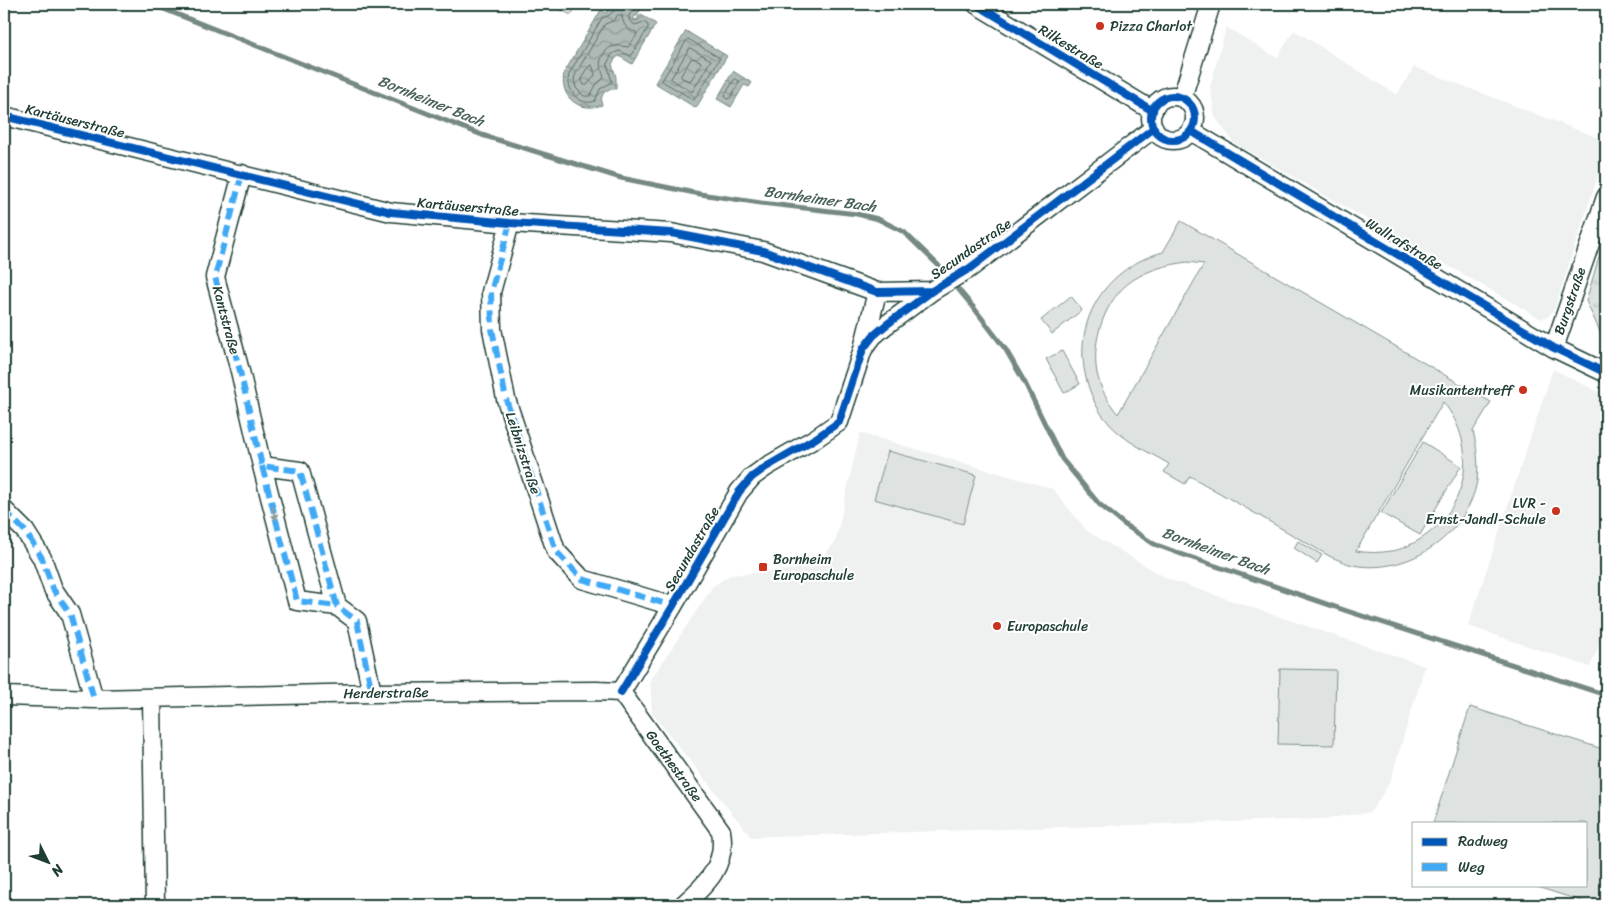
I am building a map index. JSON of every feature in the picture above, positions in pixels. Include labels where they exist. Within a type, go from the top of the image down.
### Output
[{"type":"street","name":"Rilkestraße","points":[[976,4],[1154,119]]},
{"type":"street","points":[[1154,119],[1158,134],[1165,138],[1179,139],[1191,131],[1194,125],[1194,112],[1192,106],[1182,98],[1212,4]]},
{"type":"street","name":"Secundastraße","points":[[863,348],[886,325],[963,273],[1154,119],[1162,100],[1175,96],[1182,98]]},
{"type":"street","name":"Kartäuserstraße","points":[[4,116],[391,212],[510,223],[671,233],[763,252],[876,292],[934,291]]},
{"type":"street","name":"Wallrafstraße","points":[[1191,131],[1554,348],[1606,373]]},
{"type":"street","name":"Kantstraße","points":[[242,174],[215,277],[296,601],[337,606]]},
{"type":"street","name":"Burgstraße","points":[[1554,348],[1606,197]]},
{"type":"street","name":"Leibnizstraße","points":[[510,223],[491,292],[492,329],[506,400],[556,552],[582,579],[673,606]]},
{"type":"street","name":"Secundastraße","points":[[621,692],[739,492],[752,477],[766,467],[816,438],[838,422],[863,348],[876,292]]},
{"type":"street","points":[[262,466],[300,470],[337,606],[357,622],[372,692]]},
{"type":"street","points":[[4,510],[26,530],[42,558],[53,589],[70,614],[94,699]]},
{"type":"street","name":"Herderstraße","points":[[4,696],[94,699],[372,692],[621,692]]},
{"type":"street","name":"Goethestraße","points":[[621,692],[721,831],[723,842],[719,863],[705,885],[684,905]]},
{"type":"street","points":[[152,698],[155,905]]},
{"type":"shaded area","points":[[1226,27],[1277,58],[1294,30],[1397,95],[1414,67],[1606,141],[1606,151],[1555,307],[1549,316],[1541,319],[1234,143],[1215,117],[1210,87]]},
{"type":"shaded area","name":"LVR - Ernst-Jandl-Schule","points":[[1553,369],[1606,396],[1606,629],[1590,667],[1468,626]]},
{"type":"shaded area","name":"Europaschule","points":[[860,433],[1053,489],[1087,531],[1168,579],[1425,666],[1390,782],[1371,812],[1322,819],[751,837],[652,713],[650,681],[713,586],[730,575],[811,568],[835,543]]},
{"type":"green space","points":[[549,4],[578,4],[571,15]]},
{"type":"green space","points":[[1181,221],[1491,402],[1473,431],[1477,449],[1478,468],[1477,481],[1471,501],[1461,520],[1447,536],[1430,549],[1411,559],[1391,565],[1370,567],[1349,564],[1331,557],[1190,476],[1185,484],[1164,472],[1169,464],[1136,445],[1113,428],[1095,403],[1084,368],[1083,346],[1087,324],[1095,305],[1107,287],[1122,272],[1141,260],[1163,252]],"holes":[[[1187,262],[1204,264],[1118,414],[1108,400],[1098,379],[1096,348],[1102,321],[1115,298],[1133,280],[1159,268]],[[1443,402],[1455,420],[1462,438],[1465,458],[1463,477],[1458,495],[1449,512],[1436,527],[1419,540],[1405,547],[1382,552],[1356,551]]]},
{"type":"green space","points":[[1606,233],[1606,345],[1586,301]]},
{"type":"green space","points":[[1071,296],[1082,310],[1052,334],[1041,320]]},
{"type":"green space","points":[[1062,351],[1080,384],[1064,393],[1046,359]]},
{"type":"green space","points":[[1423,442],[1461,466],[1420,535],[1381,513]]},
{"type":"green space","points":[[888,451],[976,475],[963,524],[874,499]]},
{"type":"green space","points":[[1298,541],[1322,555],[1317,563],[1294,548]]},
{"type":"green space","points":[[1280,669],[1336,670],[1334,745],[1278,744]]},
{"type":"green space","points":[[1470,707],[1606,750],[1606,905],[1594,905],[1534,886],[1588,886],[1588,822],[1433,822]]},
{"type":"water","points":[[612,4],[643,4],[637,16],[633,19],[637,20],[640,14],[656,24],[632,64],[619,56],[612,64],[616,77],[616,89],[609,89],[604,92],[601,101],[602,105],[586,107],[579,105],[568,96],[565,90],[563,82],[564,73],[601,10],[606,13]]},
{"type":"water","points":[[686,31],[727,56],[696,108],[655,83]]},
{"type":"water","points":[[733,71],[752,83],[749,87],[744,85],[731,107],[717,99]]},
{"type":"waterway","name":"Bornheimer Bach","points":[[151,4],[482,135],[621,178],[700,194],[857,214],[878,219],[904,232],[938,265],[974,308],[1006,350],[1025,383],[1062,459],[1099,504],[1125,525],[1154,544],[1347,611],[1606,695]]},
{"type":"marked path","points":[[242,174],[215,277],[240,371],[262,466],[300,471],[337,606],[357,621],[372,693]]},
{"type":"marked path","points":[[510,223],[491,292],[492,329],[506,399],[556,551],[582,579],[673,606]]},
{"type":"marked path","points":[[262,466],[297,601],[337,606]]},
{"type":"marked path","points":[[4,510],[25,531],[42,558],[53,589],[70,614],[94,699]]},
{"type":"cycle path","points":[[976,4],[1153,111]]},
{"type":"cycle path","points":[[1173,96],[1185,100],[1191,106],[1195,118],[1191,130],[1185,136],[1173,140],[1161,136],[1155,130],[1151,118],[1155,106],[1161,100],[1173,96]]},
{"type":"cycle path","points":[[4,116],[391,212],[510,223],[671,233],[763,251],[877,292],[932,291]]},
{"type":"cycle path","points":[[621,692],[739,492],[752,477],[766,467],[816,438],[839,422],[863,349],[873,336],[932,291],[970,268],[1154,128]]},
{"type":"cycle path","points":[[1191,131],[1554,348],[1606,373]]},
{"type":"place","name":"Pizza Charlot","points":[[1100,26]]},
{"type":"place","name":"Musikantentreff","points":[[1523,390]]},
{"type":"place","name":"LVR - Ernst-Jandl-Schule","points":[[1556,511]]},
{"type":"place","name":"Bornheim Europaschule","points":[[763,567]]},
{"type":"place","name":"Europaschule","points":[[997,626]]}]
